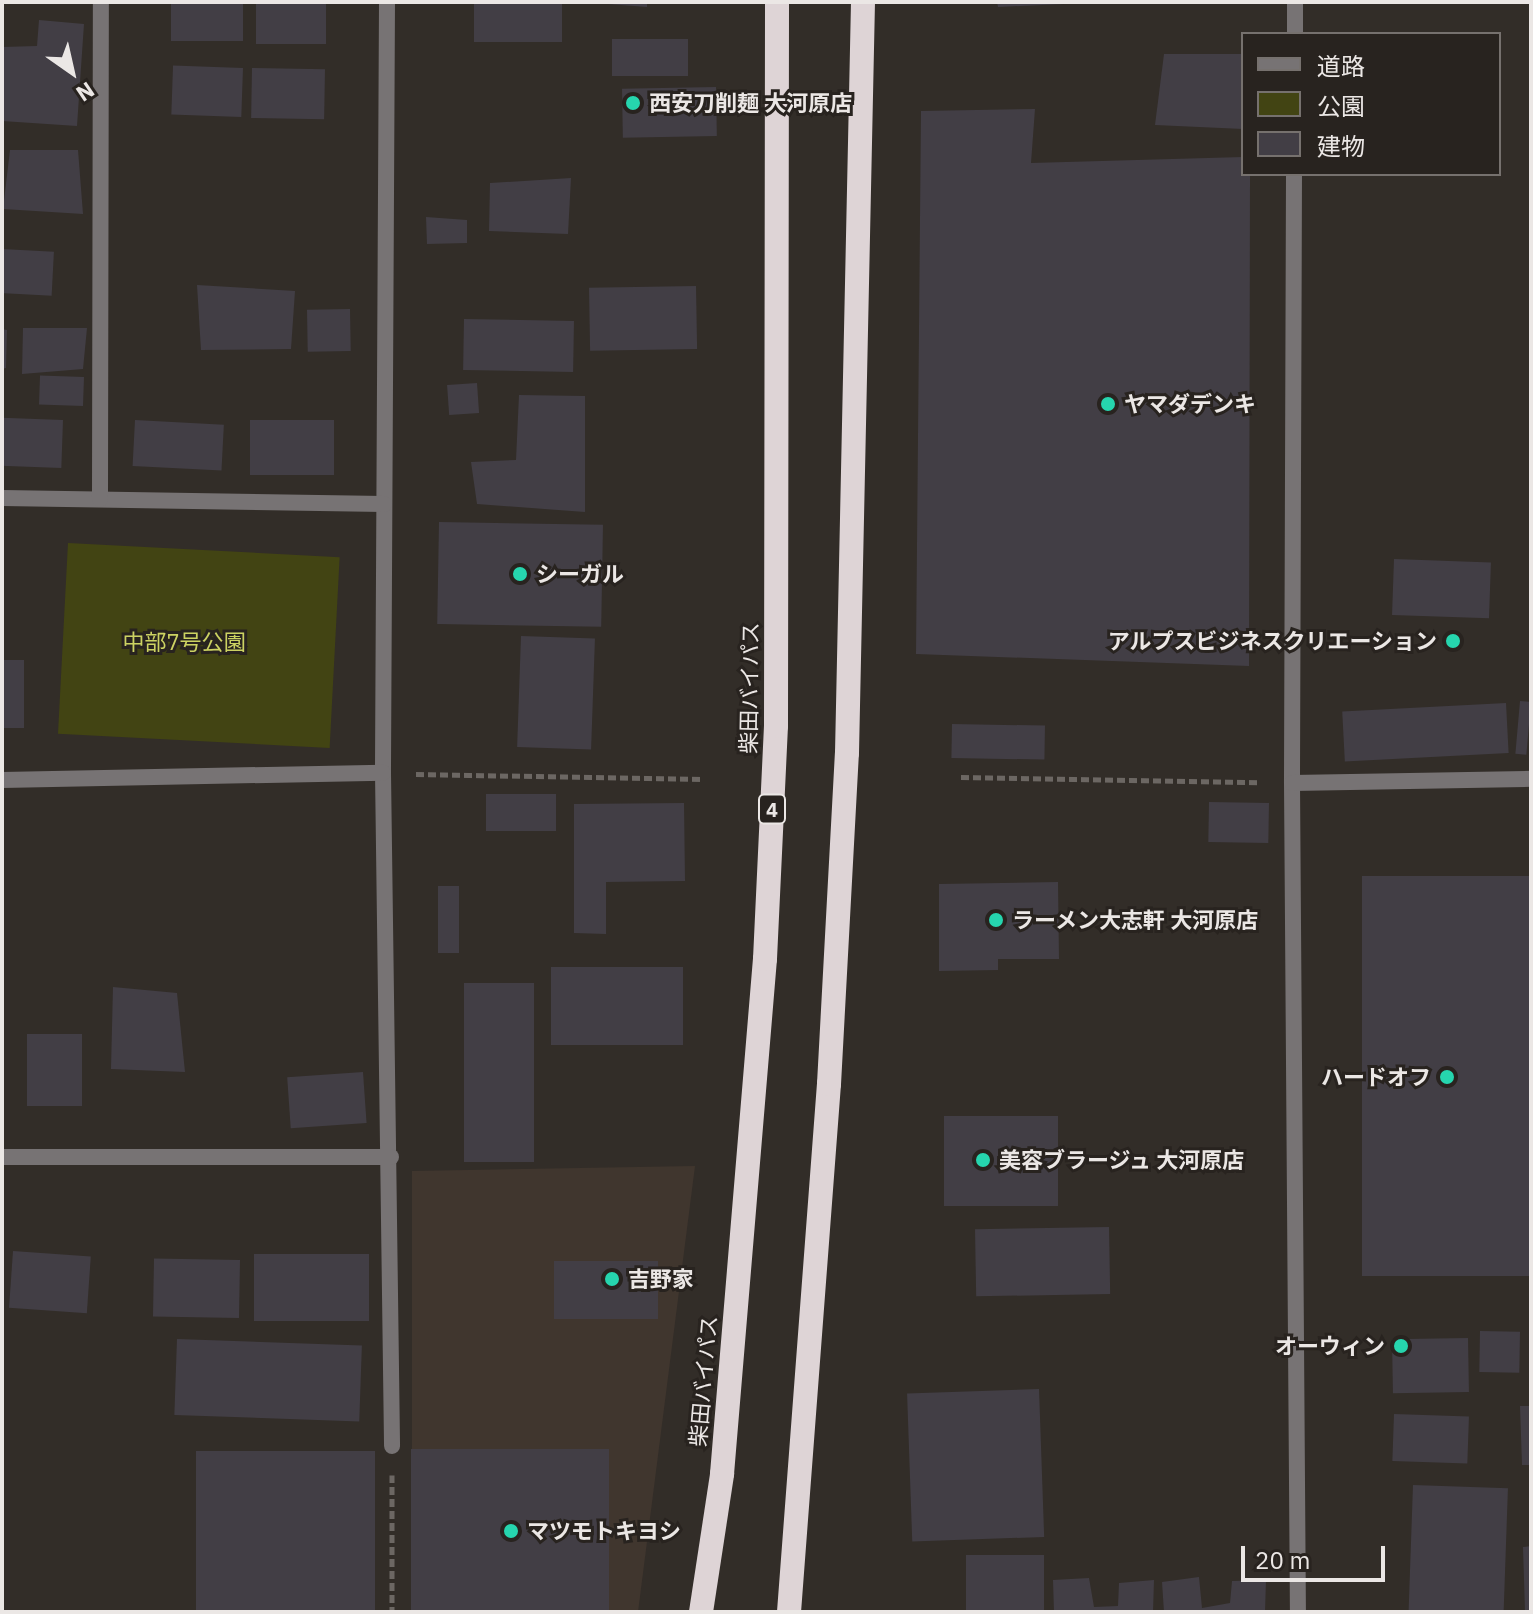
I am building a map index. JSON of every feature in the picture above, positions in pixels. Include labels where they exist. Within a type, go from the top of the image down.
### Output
[{"type":"highway","name":"柴田バイパス","points":[[701,1612],[727,1412],[765,959],[776,726],[777,2]]},
{"type":"highway","points":[[789,1612],[829,1084],[847,753],[863,2]]},
{"type":"street","points":[[100,499],[101,2]]},
{"type":"street","points":[[387,2],[383,773],[391,1157],[392,1446]]},
{"type":"street","points":[[1295,2],[1295,32]]},
{"type":"street","points":[[1294,176],[1292,783],[1298,1612]]},
{"type":"street","points":[[2,498],[384,504]]},
{"type":"street","points":[[2,780],[383,773]]},
{"type":"street","points":[[1292,783],[1531,779]]},
{"type":"street","points":[[2,1157],[391,1157]]},
{"type":"path","points":[[383,773],[703,779]]},
{"type":"path","points":[[961,777],[1292,783]]},
{"type":"path","points":[[392,1446],[392,1612]]},
{"type":"shaded area","points":[[695,1166],[638,1612],[412,1612],[412,1171]]},
{"type":"green space","name":"中部7号公園","points":[[68,543],[340,557],[330,748],[58,734]]},
{"type":"building","points":[[171,2],[243,2],[243,41],[171,41]]},
{"type":"building","points":[[256,2],[326,2],[326,44],[256,44]]},
{"type":"building","points":[[474,2],[562,2],[562,42],[474,42]]},
{"type":"building","points":[[582,2],[647,2],[647,7]]},
{"type":"building","points":[[997,2],[1106,2],[998,7]]},
{"type":"building","points":[[39,20],[84,24],[77,126],[2,121],[2,47],[37,46]]},
{"type":"building","points":[[612,39],[688,39],[688,76],[612,76]]},
{"type":"building","points":[[1164,54],[1241,54],[1241,129],[1155,125]]},
{"type":"building","points":[[173,66],[243,68],[241,117],[171,115]]},
{"type":"building","points":[[252,68],[325,69],[324,119],[251,118]]},
{"type":"building","points":[[716,87],[717,136],[623,138],[622,89]]},
{"type":"building","points":[[1035,109],[1031,163],[1241,157],[1241,176],[1250,176],[1249,666],[916,654],[921,111]]},
{"type":"building","points":[[10,150],[78,150],[83,214],[3,209]]},
{"type":"building","points":[[571,178],[568,234],[489,231],[490,183]]},
{"type":"building","points":[[426,217],[467,220],[467,243],[427,244]]},
{"type":"building","points":[[2,249],[54,252],[52,296],[2,293]]},
{"type":"building","points":[[197,285],[295,291],[291,349],[201,350]]},
{"type":"building","points":[[696,286],[697,349],[590,351],[589,288]]},
{"type":"building","points":[[350,309],[351,351],[308,352],[307,310]]},
{"type":"building","points":[[464,319],[574,321],[573,372],[463,370]]},
{"type":"building","points":[[23,328],[87,328],[83,369],[22,374]]},
{"type":"building","points":[[2,329],[7,330],[6,368],[2,369]]},
{"type":"building","points":[[40,375],[84,377],[83,406],[39,404]]},
{"type":"building","points":[[477,383],[479,413],[449,415],[447,385]]},
{"type":"building","points":[[519,395],[585,396],[585,512],[477,504],[471,462],[516,460]]},
{"type":"building","points":[[2,418],[63,420],[61,468],[2,466]]},
{"type":"building","points":[[135,420],[224,425],[221,471],[133,466]]},
{"type":"building","points":[[250,420],[334,420],[334,475],[250,475]]},
{"type":"building","name":"シーガル","points":[[439,522],[603,525],[601,627],[437,624]]},
{"type":"building","points":[[1394,559],[1491,562],[1489,618],[1392,615]]},
{"type":"building","points":[[521,636],[595,639],[591,750],[517,747]]},
{"type":"building","points":[[2,660],[24,660],[24,728],[2,728]]},
{"type":"building","points":[[1520,701],[1531,702],[1526,755],[1515,754]]},
{"type":"building","points":[[1506,703],[1509,753],[1345,762],[1342,712]]},
{"type":"building","points":[[952,724],[1045,726],[1044,760],[951,758]]},
{"type":"building","points":[[486,794],[556,794],[556,831],[486,831]]},
{"type":"building","points":[[1209,802],[1269,803],[1268,843],[1208,842]]},
{"type":"building","points":[[684,803],[685,881],[606,882],[606,934],[574,933],[574,804]]},
{"type":"building","name":"ハードオフ","points":[[1362,876],[1531,876],[1531,1276],[1362,1276]]},
{"type":"building","points":[[1058,882],[1059,959],[998,959],[998,970],[939,971],[939,884]]},
{"type":"building","points":[[438,886],[459,886],[459,953],[438,953]]},
{"type":"building","points":[[551,967],[683,967],[683,1045],[551,1045]]},
{"type":"building","points":[[464,983],[534,983],[534,1162],[464,1162]]},
{"type":"building","points":[[113,987],[177,993],[185,1072],[111,1069]]},
{"type":"building","points":[[27,1034],[82,1034],[82,1106],[27,1106]]},
{"type":"building","points":[[363,1072],[367,1123],[291,1128],[287,1077]]},
{"type":"building","points":[[944,1116],[1058,1116],[1058,1206],[944,1206]]},
{"type":"building","points":[[1109,1227],[1110,1294],[976,1296],[975,1229]]},
{"type":"building","points":[[13,1251],[91,1256],[87,1313],[9,1308]]},
{"type":"building","points":[[254,1254],[369,1254],[369,1321],[254,1321]]},
{"type":"building","points":[[154,1258],[240,1260],[239,1318],[153,1316]]},
{"type":"building","points":[[554,1261],[658,1261],[658,1319],[554,1319]]},
{"type":"building","points":[[1480,1331],[1520,1332],[1519,1373],[1479,1372]]},
{"type":"building","points":[[1468,1338],[1469,1392],[1393,1393],[1392,1339]]},
{"type":"building","points":[[177,1339],[362,1345],[359,1421],[174,1415]]},
{"type":"building","points":[[1039,1389],[1044,1537],[912,1542],[907,1394]]},
{"type":"building","points":[[1520,1406],[1531,1406],[1531,1465],[1522,1465]]},
{"type":"building","points":[[1394,1414],[1469,1417],[1467,1464],[1392,1461]]},
{"type":"building","name":"マツモトキヨシ","points":[[411,1449],[609,1449],[609,1612],[411,1612]]},
{"type":"building","points":[[196,1451],[375,1451],[375,1612],[196,1612]]},
{"type":"building","points":[[1413,1485],[1508,1488],[1504,1612],[1409,1612]]},
{"type":"building","points":[[1531,1546],[1531,1612],[1525,1612],[1523,1547]]},
{"type":"building","points":[[966,1555],[1044,1555],[1044,1612],[966,1612]]},
{"type":"building","points":[[1199,1577],[1202,1608],[1230,1603],[1232,1581],[1266,1580],[1265,1612],[1164,1612],[1162,1582]]},
{"type":"building","points":[[1089,1578],[1094,1607],[1118,1606],[1119,1583],[1154,1580],[1153,1612],[1054,1612],[1053,1580]]},
{"type":"place","name":"西安刀削麺 大河原店","points":[[633,103]]},
{"type":"place","name":"ヤマダデンキ","points":[[1108,404]]},
{"type":"place","name":"シーガル","points":[[520,574]]},
{"type":"place","name":"アルプスビジネスクリエーション","points":[[1453,641]]},
{"type":"place","name":"ラーメン大志軒 大河原店","points":[[996,920]]},
{"type":"place","name":"ハードオフ","points":[[1447,1077]]},
{"type":"place","name":"美容ブラージュ 大河原店","points":[[983,1160]]},
{"type":"place","name":"吉野家","points":[[612,1279]]},
{"type":"place","name":"オーウィン","points":[[1401,1346]]},
{"type":"place","name":"マツモトキヨシ","points":[[511,1531]]}]
